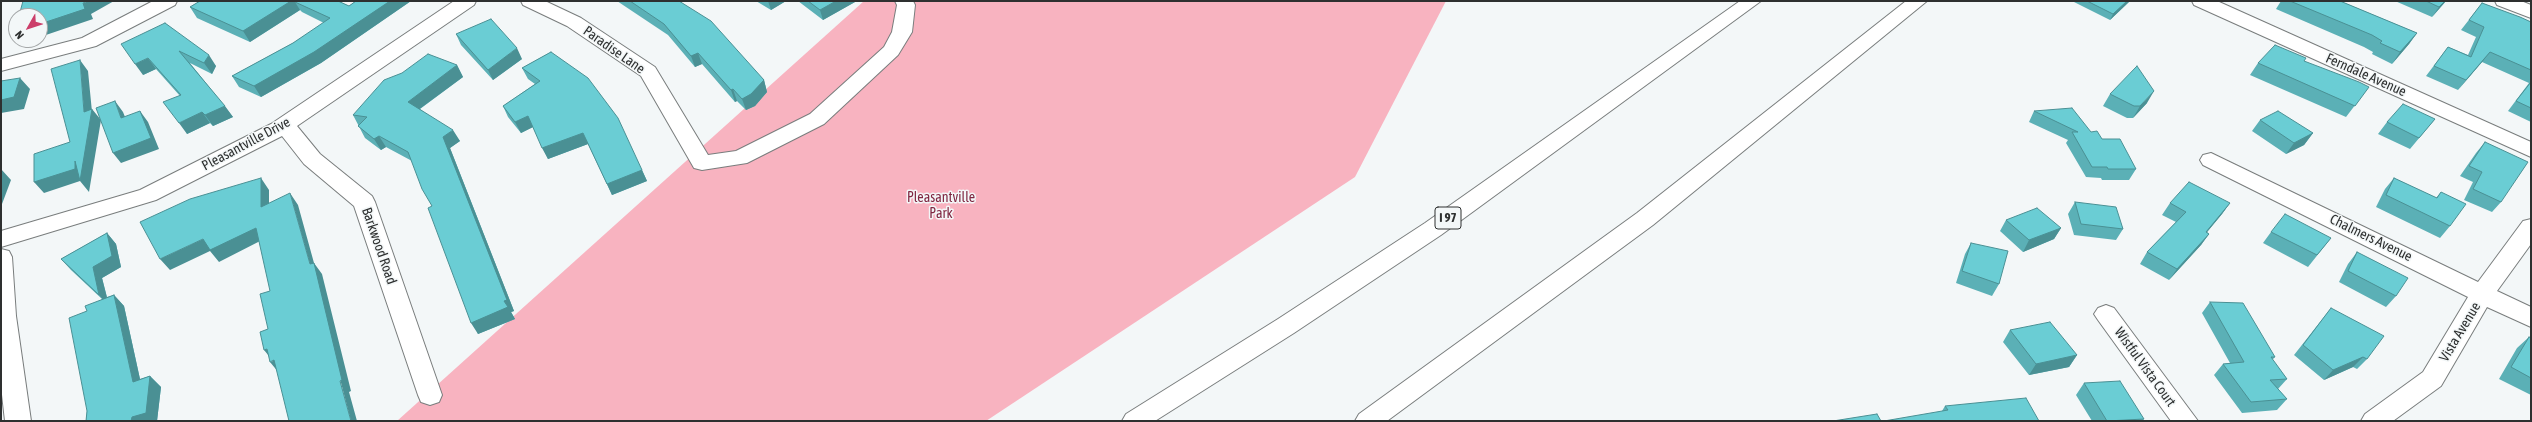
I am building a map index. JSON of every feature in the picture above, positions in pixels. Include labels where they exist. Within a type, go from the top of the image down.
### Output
[{"type":"main road","points":[[1,65],[88,42],[168,1]]},
{"type":"main road","name":"Pleasantville Drive","points":[[1,239],[148,195],[285,125],[467,1]]},
{"type":"main road","name":"Paradise Lane","points":[[530,1],[574,22],[648,72],[702,163],[740,158],[817,119],[891,51],[902,32],[906,5],[904,1]]},
{"type":"main road","name":"I 97","points":[[1135,421],[1279,331],[1433,229],[1752,1]]},
{"type":"main road","points":[[1368,421],[1645,220],[1918,1]]},
{"type":"main road","name":"Ferndale Avenue","points":[[2201,1],[2531,150]]},
{"type":"main road","points":[[2504,1],[2531,12]]},
{"type":"main road","name":"Barkwood Road","points":[[285,125],[312,160],[364,202],[430,395]]},
{"type":"main road","name":"Chalmers Avenue","points":[[2210,160],[2483,293],[2531,318]]},
{"type":"main road","name":"Vista Avenue","points":[[2374,421],[2432,379],[2483,293],[2531,227]]},
{"type":"main road","points":[[1,257],[4,316],[18,421]]},
{"type":"main road","name":"Wistful Vista Court","points":[[2106,314],[2185,421]]},
{"type":"green space","name":"Pleasantville Park","points":[[864,1],[1446,1],[1355,177],[986,421],[397,421]]},
{"type":"building","points":[[23,1],[88,1],[83,3],[85,9],[48,21],[48,8],[21,8]]},
{"type":"building","points":[[200,1],[291,1],[243,31],[190,7]]},
{"type":"building","points":[[338,1],[349,6],[356,1],[390,1],[314,52],[254,86],[232,76],[293,43],[330,18],[295,2]]},
{"type":"building","points":[[630,1],[679,1],[711,21],[764,80],[751,94],[742,99],[733,89],[731,90],[698,53],[691,56],[664,24]]},
{"type":"building","points":[[808,1],[836,1],[820,10]]},
{"type":"building","points":[[2087,1],[2127,1],[2113,14]]},
{"type":"building","points":[[2290,1],[2340,1],[2417,33],[2400,52],[2380,43],[2382,41],[2372,35]]},
{"type":"building","points":[[2426,1],[2445,1],[2439,7]]},
{"type":"building","points":[[2482,3],[2531,22],[2531,70],[2490,52],[2466,80],[2434,66],[2448,47],[2471,57],[2484,27],[2469,20]]},
{"type":"building","points":[[491,19],[517,48],[488,70],[456,34]]},
{"type":"building","points":[[165,23],[209,55],[204,63],[179,51],[225,106],[205,115],[202,112],[179,123],[163,102],[181,95],[148,58],[135,64],[121,44]]},
{"type":"building","points":[[2275,45],[2306,58],[2304,61],[2369,87],[2355,106],[2258,63]]},
{"type":"building","points":[[551,52],[588,78],[618,118],[642,170],[607,184],[583,133],[542,148],[528,116],[515,122],[503,106],[540,81],[522,68]]},
{"type":"building","points":[[428,54],[457,65],[408,102],[453,130],[443,137],[507,300],[504,301],[508,307],[471,323],[428,208],[432,206],[422,189],[408,152],[379,136],[374,139],[358,126],[367,117],[353,115],[384,80],[402,73]]},
{"type":"building","points":[[80,60],[84,112],[92,109],[80,181],[75,161],[75,169],[34,182],[34,154],[70,142],[51,69]]},
{"type":"building","points":[[2137,66],[2154,91],[2140,106],[2134,106],[2110,94]]},
{"type":"building","points":[[20,78],[14,97],[1,100],[1,81]]},
{"type":"building","points":[[2531,82],[2531,108],[2516,101]]},
{"type":"building","points":[[115,101],[121,118],[140,111],[151,138],[113,153],[96,108]]},
{"type":"building","points":[[2403,104],[2435,119],[2419,138],[2387,122]]},
{"type":"building","points":[[2072,108],[2091,132],[2097,131],[2102,139],[2120,139],[2136,169],[2108,169],[2107,167],[2092,167],[2072,132],[2078,132],[2034,111]]},
{"type":"building","points":[[2278,111],[2313,133],[2294,143],[2260,120]]},
{"type":"building","points":[[2485,142],[2528,162],[2501,202],[2473,189],[2482,172],[2469,166]]},
{"type":"building","points":[[261,178],[261,207],[290,193],[310,264],[314,263],[342,380],[340,381],[351,421],[289,421],[274,360],[270,362],[267,349],[264,350],[260,332],[268,329],[260,294],[270,291],[256,228],[210,250],[203,239],[160,259],[140,222],[190,199]]},
{"type":"building","points":[[2394,178],[2437,198],[2441,192],[2466,204],[2450,226],[2386,195]]},
{"type":"building","points":[[2189,182],[2230,203],[2206,232],[2209,234],[2177,269],[2147,252],[2186,212],[2170,203]]},
{"type":"building","points":[[2075,202],[2116,207],[2123,229],[2081,224]]},
{"type":"building","points":[[2037,208],[2061,228],[2029,240],[2006,220]]},
{"type":"building","points":[[2285,214],[2331,238],[2317,255],[2271,232]]},
{"type":"building","points":[[107,233],[112,256],[93,267],[99,295],[61,259]]},
{"type":"building","points":[[1971,243],[2008,251],[1999,284],[1962,271]]},
{"type":"building","points":[[2357,252],[2408,278],[2396,296],[2348,271]]},
{"type":"building","points":[[114,295],[133,382],[150,376],[146,413],[132,417],[131,421],[86,421],[87,411],[69,318],[87,311],[85,306]]},
{"type":"building","points":[[2210,302],[2243,303],[2275,357],[2271,357],[2287,379],[2270,380],[2287,399],[2251,402],[2223,364],[2244,362]]},
{"type":"building","points":[[2331,308],[2384,336],[2367,359],[2363,357],[2333,370],[2303,345]]},
{"type":"building","points":[[2050,322],[2077,355],[2036,364],[2010,330]]},
{"type":"building","points":[[2529,337],[2531,338],[2531,378],[2511,367]]},
{"type":"building","points":[[2120,381],[2144,419],[2107,421],[2084,383]]},
{"type":"building","points":[[2026,398],[2039,421],[1884,421],[1948,410],[1945,406]]},
{"type":"building","points":[[1877,414],[1881,421],[1833,421]]}]
